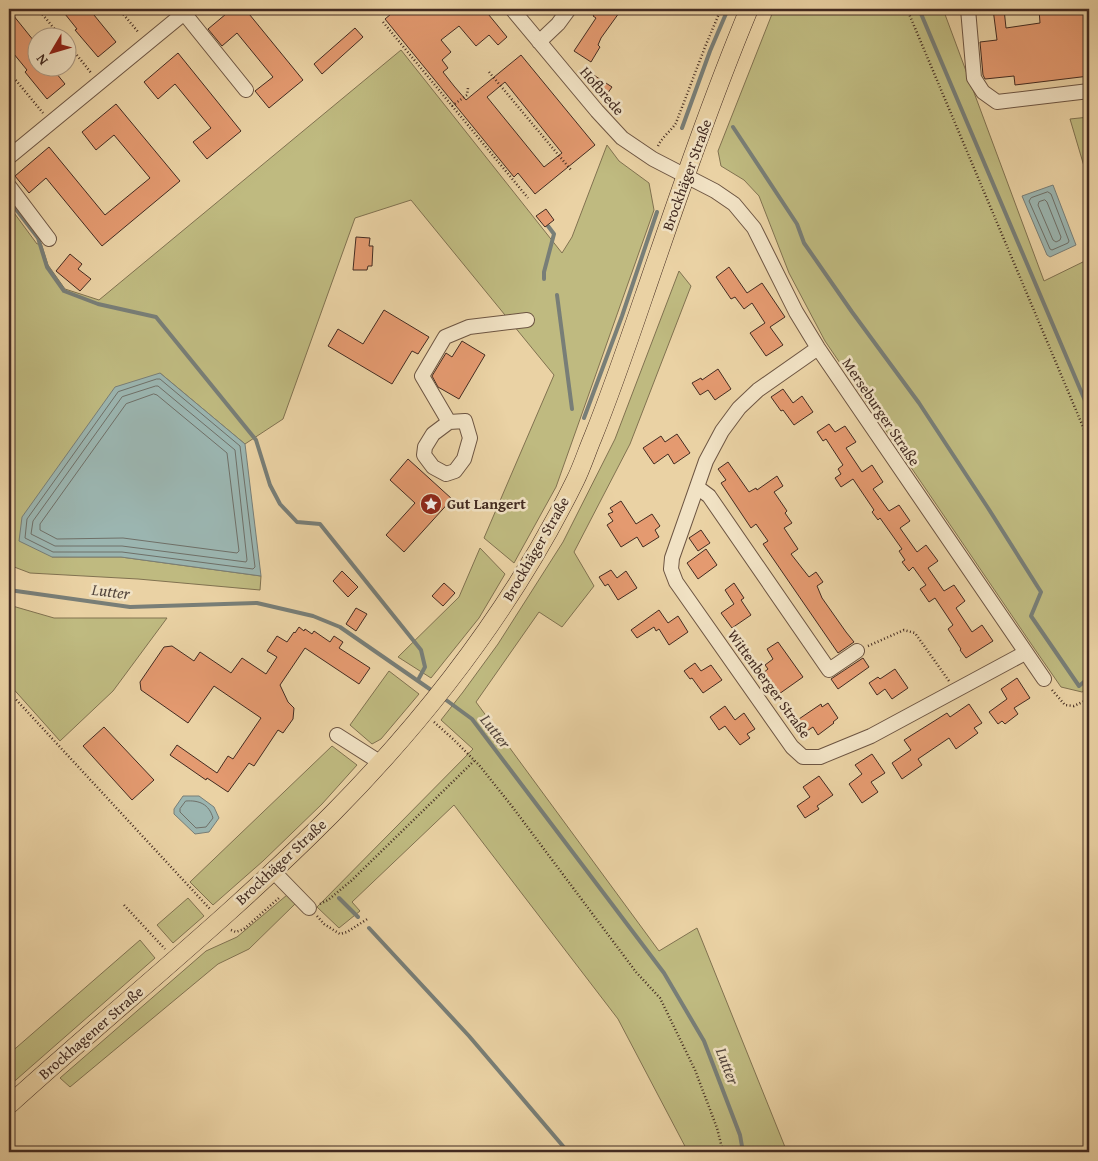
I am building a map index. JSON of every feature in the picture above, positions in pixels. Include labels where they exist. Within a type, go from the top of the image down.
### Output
[{"type":"main road","name":"Brockhäger Straße","points":[[150,981],[220,920],[273,870],[332,814],[381,763],[459,669],[522,577],[576,478],[611,393],[685,176],[749,9]]},
{"type":"main road","name":"Brockhagener Straße","points":[[9,1105],[150,981]]},
{"type":"street","name":"Hofbrede","points":[[512,9],[597,111],[622,138],[653,159],[685,176]]},
{"type":"street","points":[[539,42],[558,24],[569,9]]},
{"type":"street","points":[[968,9],[974,78],[982,92],[997,102],[1089,90]]},
{"type":"street","points":[[9,157],[186,11],[246,90]]},
{"type":"street","name":"Merseburger Straße","points":[[685,176],[715,190],[734,204],[754,228],[796,312],[818,348],[1044,679]]},
{"type":"street","points":[[9,186],[48,239]]},
{"type":"street","points":[[449,422],[422,376],[445,337],[469,327],[527,320]]},
{"type":"street","name":"Wittenberger Straße","points":[[818,348],[758,390],[739,408],[722,431],[706,461],[672,558],[671,569],[676,582],[792,747],[803,757],[820,758],[870,736],[1025,653]]},
{"type":"street","points":[[697,487],[710,496],[829,670],[856,651]]},
{"type":"street","points":[[337,734],[381,763]]},
{"type":"street","points":[[273,870],[309,908]]},
{"type":"path","points":[[38,9],[54,28]]},
{"type":"path","points":[[119,9],[148,43]]},
{"type":"path","points":[[653,159],[661,140],[676,123],[721,9]]},
{"type":"path","points":[[907,9],[1089,440]]},
{"type":"path","points":[[383,22],[528,198]]},
{"type":"path","points":[[78,56],[100,82]]},
{"type":"path","points":[[9,72],[51,123]]},
{"type":"path","points":[[489,72],[571,170]]},
{"type":"path","points":[[452,106],[467,94],[468,88]]},
{"type":"path","points":[[856,651],[904,630],[915,633],[956,690]]},
{"type":"path","points":[[9,692],[230,930],[236,932],[244,929],[290,888]]},
{"type":"path","points":[[1058,698],[1065,705],[1074,706],[1089,699]]},
{"type":"path","points":[[424,713],[454,739],[474,761],[636,972],[660,998],[695,1070],[724,1152]]},
{"type":"path","points":[[369,918],[347,932],[340,934],[324,924],[309,908],[328,900],[351,881],[474,761]]},
{"type":"path","points":[[124,905],[175,960]]},
{"type":"shaded area","points":[[774,9],[943,9],[1044,281],[1089,259],[1089,689],[1082,692],[1061,687],[825,341],[789,273],[759,196],[744,180],[721,166],[718,151]]},
{"type":"shaded area","points":[[401,50],[562,253],[572,237],[607,145],[619,161],[649,183],[654,210],[556,487],[514,563],[484,538],[554,375],[411,200],[355,218],[283,419],[245,444],[160,373],[52,557],[121,557],[261,576],[260,590],[138,579],[30,573],[9,565],[9,206],[37,244],[41,243],[48,265],[65,289],[99,300]]},
{"type":"shaded area","points":[[1089,117],[1089,183],[1070,119]]},
{"type":"shaded area","points":[[679,271],[691,286],[630,444],[574,552],[594,586],[562,627],[539,612],[476,702],[659,951],[697,928],[787,1152],[688,1152],[618,1019],[454,805],[352,902],[360,911],[339,928],[317,907],[473,749],[441,720],[498,644],[563,542],[615,439]]},
{"type":"shaded area","points":[[480,548],[505,574],[479,618],[431,678],[398,657],[459,597]]},
{"type":"shaded area","points":[[9,605],[54,618],[167,618],[113,691],[60,741],[9,684]]},
{"type":"shaded area","points":[[389,671],[419,694],[381,739],[372,744],[350,725]]},
{"type":"shaded area","points":[[332,746],[357,765],[322,804],[263,861],[213,905],[190,882]]},
{"type":"shaded area","points":[[287,895],[295,904],[249,949],[218,964],[70,1087],[60,1078],[206,951],[237,937]]},
{"type":"shaded area","points":[[188,898],[204,916],[173,943],[157,925]]},
{"type":"shaded area","points":[[140,940],[155,958],[9,1086],[9,1054]]},
{"type":"water","points":[[1053,185],[1076,245],[1050,257],[1047,255],[1022,196]]},
{"type":"water","points":[[160,373],[245,444],[261,576],[121,557],[52,557],[19,541],[22,517],[115,387]]},
{"type":"water","points":[[183,796],[199,796],[214,807],[219,818],[209,832],[195,834],[174,814],[174,809]]},
{"type":"building","points":[[61,9],[101,9],[94,15],[116,42],[98,57],[78,34],[78,28]]},
{"type":"building","points":[[232,9],[245,9],[303,80],[269,108],[255,91],[273,77],[237,33],[222,46],[208,29]]},
{"type":"building","points":[[397,9],[484,9],[507,37],[498,45],[489,35],[476,46],[459,26],[441,40],[451,52],[442,60],[448,68],[443,72],[454,86],[466,100],[521,55],[595,145],[535,194],[518,173],[514,177],[385,19]],"holes":[[[505,82],[562,153],[544,167],[487,97]]]},
{"type":"building","points":[[598,9],[612,9],[619,13],[601,38],[598,45],[600,47],[591,62],[574,51],[596,18],[593,16]]},
{"type":"building","points":[[993,9],[1004,9],[1006,28],[1040,23],[1039,9],[1089,9],[1089,76],[1015,85],[1014,76],[985,79],[980,42],[997,40]]},
{"type":"building","points":[[9,10],[28,34],[28,76],[25,72],[27,70],[9,48]]},
{"type":"building","points":[[355,28],[363,37],[322,74],[314,64]]},
{"type":"building","points":[[178,53],[241,131],[207,159],[193,142],[211,128],[175,84],[158,99],[144,82]]},
{"type":"building","points":[[586,70],[612,87],[605,97],[584,72]]},
{"type":"building","points":[[30,78],[60,78],[65,84],[47,99]]},
{"type":"building","points":[[116,104],[180,181],[102,246],[46,178],[29,193],[15,176],[49,147],[105,215],[150,178],[114,135],[96,150],[82,132]]},
{"type":"building","points":[[546,209],[554,220],[545,227],[536,216]]},
{"type":"building","points":[[356,237],[370,238],[369,246],[373,246],[372,266],[368,266],[367,270],[353,270]]},
{"type":"building","points":[[70,254],[82,264],[78,269],[91,279],[80,291],[56,271]]},
{"type":"building","points":[[729,267],[747,293],[762,283],[785,317],[770,327],[783,345],[766,356],[750,333],[765,323],[752,303],[744,309],[735,297],[731,299],[716,277]]},
{"type":"building","points":[[384,310],[429,337],[418,354],[412,351],[392,384],[328,346],[338,329],[363,344]]},
{"type":"building","points":[[462,341],[485,355],[459,399],[438,387],[432,376],[446,353],[452,357]]},
{"type":"building","points":[[718,369],[731,389],[715,400],[708,390],[700,395],[692,383],[701,378],[702,380]]},
{"type":"building","points":[[783,389],[793,403],[802,396],[813,412],[794,425],[771,397]]},
{"type":"building","points":[[829,424],[835,432],[845,426],[856,442],[846,448],[862,472],[872,465],[883,482],[873,489],[889,511],[899,505],[910,521],[900,528],[917,552],[926,545],[938,561],[928,568],[944,591],[954,585],[965,601],[956,608],[972,632],[982,625],[993,641],[966,658],[948,629],[953,625],[935,598],[929,602],[920,589],[926,585],[913,567],[909,571],[902,562],[905,560],[899,551],[902,549],[880,518],[878,520],[872,512],[874,510],[853,479],[841,487],[835,478],[841,474],[838,469],[843,465],[826,439],[823,441],[817,432]]},
{"type":"building","points":[[677,434],[690,453],[674,464],[668,454],[654,464],[643,448],[661,436],[665,442]]},
{"type":"building","points":[[408,459],[452,499],[404,552],[386,535],[415,503],[390,480]]},
{"type":"building","points":[[728,462],[749,492],[756,488],[757,490],[777,476],[783,486],[774,492],[787,511],[785,513],[792,523],[784,528],[798,549],[791,554],[809,577],[816,572],[823,582],[817,586],[822,598],[854,642],[838,653],[763,544],[768,541],[756,524],[751,528],[721,483],[726,480],[718,469]]},
{"type":"building","points":[[621,501],[636,524],[652,514],[660,526],[655,530],[659,537],[643,547],[637,537],[621,547],[607,525],[613,521],[608,514],[613,512],[610,508]]},
{"type":"building","points":[[701,530],[710,543],[698,551],[689,538]]},
{"type":"building","points":[[706,549],[717,565],[698,579],[687,563]]},
{"type":"building","points":[[611,570],[617,578],[626,571],[637,588],[618,600],[608,584],[605,586],[599,577]]},
{"type":"building","points":[[342,571],[358,587],[348,597],[333,581]]},
{"type":"building","points":[[444,583],[455,593],[443,606],[432,596]]},
{"type":"building","points":[[734,583],[744,598],[741,600],[751,615],[732,628],[721,613],[734,604],[725,590]]},
{"type":"building","points":[[356,608],[367,614],[356,631],[346,624]]},
{"type":"building","points":[[659,610],[668,623],[678,616],[688,632],[669,645],[659,629],[656,631],[654,627],[637,638],[631,630]]},
{"type":"building","points":[[299,627],[312,634],[314,631],[330,642],[334,636],[343,642],[339,648],[370,668],[359,684],[305,648],[280,685],[288,702],[294,708],[293,719],[283,733],[278,730],[254,766],[249,763],[228,792],[207,778],[206,780],[170,755],[177,745],[217,773],[228,756],[233,759],[261,718],[214,686],[188,723],[141,690],[140,682],[164,647],[172,646],[194,661],[200,652],[231,673],[242,658],[266,674],[277,657],[267,651],[277,636],[287,642]]},
{"type":"building","points":[[778,642],[803,677],[779,694],[763,673],[768,669],[765,665],[773,659],[767,649]]},
{"type":"building","points":[[863,658],[869,667],[838,689],[831,679]]},
{"type":"building","points":[[695,663],[701,671],[711,665],[722,680],[703,693],[684,671]]},
{"type":"building","points":[[895,669],[908,688],[892,699],[885,689],[877,695],[869,683],[878,677],[880,679]]},
{"type":"building","points":[[1017,678],[1030,698],[1014,708],[1018,714],[1005,724],[1002,721],[998,724],[989,712],[1007,699],[1001,689]]},
{"type":"building","points":[[828,703],[838,718],[834,723],[818,735],[813,727],[804,733],[796,721],[821,704],[822,707]]},
{"type":"building","points":[[969,704],[982,723],[974,728],[978,733],[956,749],[949,738],[918,759],[922,765],[902,779],[892,763],[911,750],[904,740],[947,713],[950,717]]},
{"type":"building","points":[[725,706],[735,720],[744,713],[755,729],[747,734],[750,738],[740,745],[725,726],[719,730],[710,717]]},
{"type":"building","points":[[104,727],[154,780],[132,800],[83,746]]},
{"type":"building","points":[[872,754],[885,773],[871,782],[878,792],[862,803],[849,784],[862,774],[855,765]]},
{"type":"building","points":[[819,776],[833,795],[817,806],[819,809],[805,818],[797,806],[810,797],[803,787]]},
{"type":"waterway","points":[[682,128],[710,51],[728,9]]},
{"type":"waterway","points":[[919,9],[1089,410]]},
{"type":"waterway","points":[[733,127],[797,224],[804,243],[919,403],[988,508],[1041,592],[1031,616],[1079,686],[1085,681]]},
{"type":"waterway","points":[[9,200],[38,238],[47,267],[64,291],[98,304],[156,317],[256,440],[270,485],[280,504],[297,522],[320,524],[421,650],[425,667],[418,680]]},
{"type":"waterway","points":[[584,418],[622,316],[657,212]]},
{"type":"waterway","points":[[544,279],[544,272],[554,234],[548,226]]},
{"type":"waterway","points":[[557,295],[572,409]]},
{"type":"waterway","name":"Lutter","points":[[9,590],[130,607],[257,603],[313,616],[340,627],[434,692]]},
{"type":"waterway","name":"Lutter","points":[[442,697],[472,719],[664,973],[704,1041],[740,1135],[743,1152]]},
{"type":"waterway","points":[[339,898],[358,917]]},
{"type":"waterway","points":[[369,928],[469,1036],[568,1152]]},
{"type":"place","name":"Gut Langert","points":[[431,504]]}]
